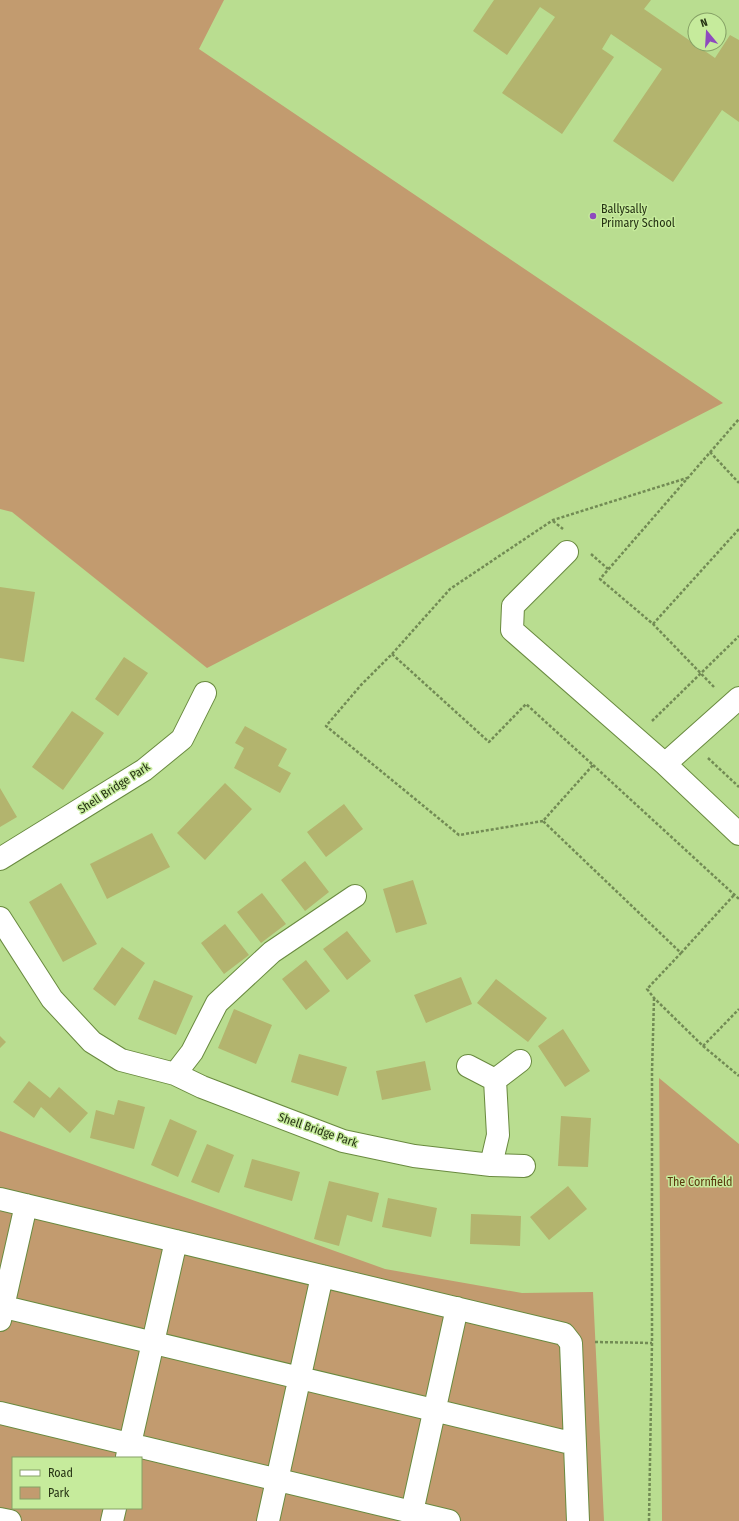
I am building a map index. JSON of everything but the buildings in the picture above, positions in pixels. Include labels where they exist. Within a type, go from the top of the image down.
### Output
[{"type":"street","points":[[567,552],[513,606],[512,630],[665,764],[739,834]]},
{"type":"street","name":"Shell Bridge Park","points":[[0,859],[144,770],[182,739],[205,693]]},
{"type":"street","points":[[665,764],[735,701]]},
{"type":"street","points":[[175,1074],[192,1052],[217,1003],[272,952],[354,896]]},
{"type":"street","name":"Shell Bridge Park","points":[[0,918],[52,999],[92,1042],[121,1060],[175,1074],[202,1088],[343,1140],[414,1156],[491,1165],[524,1166]]},
{"type":"street","points":[[495,1080],[520,1061]]},
{"type":"street","points":[[468,1066],[495,1080]]},
{"type":"street","points":[[491,1165],[498,1135],[495,1080]]},
{"type":"street","points":[[0,1199],[564,1334],[570,1343],[578,1521]]},
{"type":"street","points":[[26,1205],[1,1311],[153,1342],[575,1444]]},
{"type":"street","points":[[128,1451],[176,1241]]},
{"type":"street","points":[[268,1521],[322,1276]]},
{"type":"street","points":[[412,1512],[457,1308]]},
{"type":"street","points":[[0,1413],[128,1451],[277,1479],[449,1521]]},
{"type":"street","points":[[112,1521],[115,1509]]},
{"type":"street","points":[[0,1518],[10,1521]]},
{"type":"path","points":[[735,701],[701,673],[653,624],[600,579],[739,419]]},
{"type":"path","points":[[710,452],[739,483]]},
{"type":"path","points":[[593,765],[543,821],[460,835],[326,726],[361,685],[392,654],[450,589],[553,520],[688,478]]},
{"type":"path","points":[[653,624],[739,530]]},
{"type":"path","points":[[634,738],[739,636]]},
{"type":"path","points":[[392,654],[490,742],[526,704],[739,899]]},
{"type":"path","points":[[690,741],[739,787]]},
{"type":"path","points":[[543,821],[681,953]]},
{"type":"path","points":[[734,895],[647,989],[654,998],[703,1046],[739,1076]]},
{"type":"path","points":[[649,1521],[652,1343],[652,1072],[654,998]]},
{"type":"path","points":[[703,1046],[739,1009]]},
{"type":"path","points":[[570,1343],[652,1343]]},
{"type":"green space","points":[[0,0],[224,0],[199,49],[723,403],[207,668],[12,512],[0,509]]},
{"type":"green space","name":"The Cornfield","points":[[659,1078],[739,1144],[739,1521],[662,1521]]},
{"type":"green space","points":[[0,1131],[385,1269],[522,1293],[593,1292],[604,1521],[0,1521]]},
{"type":"place","name":"Ballysally Primary School","points":[[593,216]]}]
